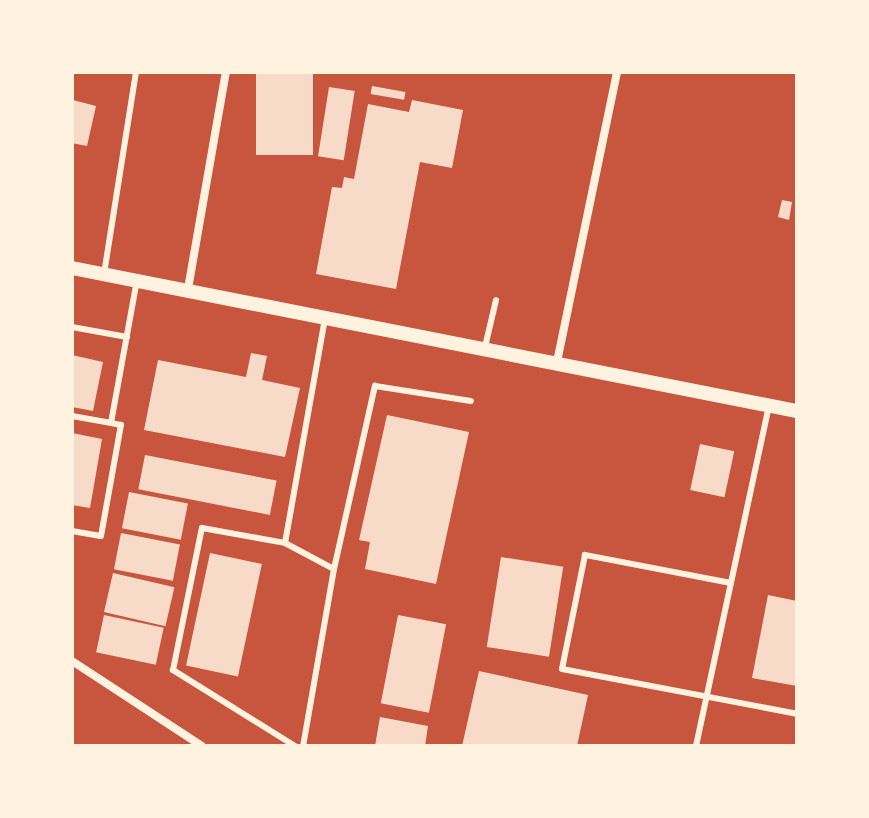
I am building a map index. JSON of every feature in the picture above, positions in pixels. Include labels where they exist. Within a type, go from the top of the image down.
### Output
[{"type":"street","points":[[188,289],[226,72]]},
{"type":"street","points":[[557,362],[617,72]]},
{"type":"street","points":[[72,268],[485,347],[797,411]]},
{"type":"street","points":[[72,661],[202,746]]},
{"type":"lane","points":[[104,274],[136,72]]},
{"type":"lane","points":[[111,423],[137,280]]},
{"type":"lane","points":[[485,347],[496,300]]},
{"type":"lane","points":[[285,543],[325,316]]},
{"type":"lane","points":[[72,327],[127,337]]},
{"type":"lane","points":[[303,746],[334,569],[375,386],[471,401]]},
{"type":"lane","points":[[696,746],[769,405]]},
{"type":"lane","points":[[72,416],[121,425],[101,536],[72,531]]},
{"type":"lane","points":[[295,746],[173,670],[202,528],[285,543],[334,569]]},
{"type":"lane","points":[[731,583],[585,555],[562,669],[797,714]]},
{"type":"building","points":[[256,72],[313,72],[313,155],[256,155]]},
{"type":"building","points":[[372,86],[405,92],[404,100],[371,94]]},
{"type":"building","points":[[329,87],[355,91],[344,160],[318,156]]},
{"type":"building","points":[[73,100],[96,106],[87,146],[72,143]]},
{"type":"building","points":[[412,100],[463,110],[452,168],[420,162],[396,289],[316,274],[332,187],[342,188],[344,177],[354,179],[368,104],[409,112]]},
{"type":"building","points":[[782,200],[792,202],[789,220],[778,217]]},
{"type":"building","points":[[251,353],[267,356],[262,380],[300,388],[285,457],[144,430],[158,360],[246,377]]},
{"type":"building","points":[[72,355],[103,362],[93,411],[72,407]]},
{"type":"building","points":[[387,415],[469,432],[436,584],[365,569],[370,542],[359,540]]},
{"type":"building","points":[[72,433],[102,439],[90,508],[72,505]]},
{"type":"building","points":[[700,444],[734,451],[724,497],[690,490]]},
{"type":"building","points":[[145,455],[277,481],[270,515],[138,489]]},
{"type":"building","points":[[129,492],[188,503],[181,540],[122,528]]},
{"type":"building","points":[[121,533],[180,544],[173,581],[114,569]]},
{"type":"building","points":[[210,553],[262,564],[238,677],[186,665]]},
{"type":"building","points":[[501,557],[563,567],[549,657],[487,647]]},
{"type":"building","points":[[113,573],[174,587],[165,626],[104,612]]},
{"type":"building","points":[[768,595],[797,601],[797,686],[752,678]]},
{"type":"building","points":[[104,615],[164,628],[156,665],[96,652]]},
{"type":"building","points":[[398,615],[446,624],[429,713],[381,703]]},
{"type":"building","points":[[479,671],[588,695],[577,746],[462,746]]},
{"type":"building","points":[[380,717],[428,726],[425,746],[375,746]]}]
